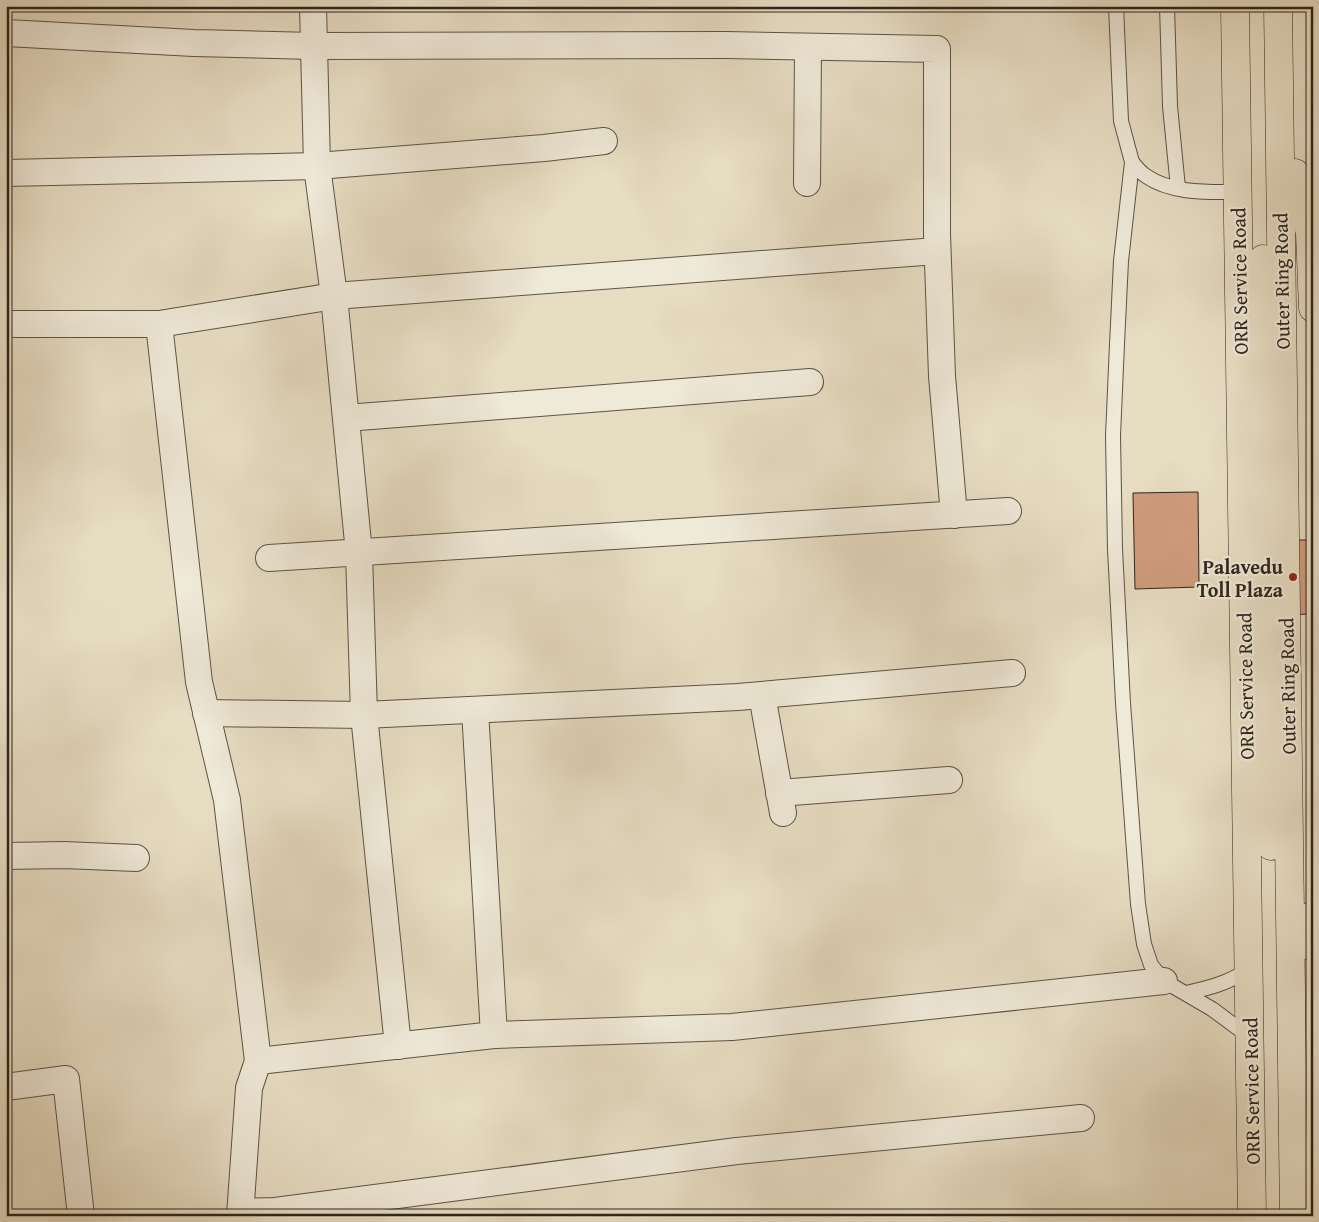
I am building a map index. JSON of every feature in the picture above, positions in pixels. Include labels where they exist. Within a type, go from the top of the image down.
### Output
[{"type":"main road","name":"ORR Service Road","points":[[1235,6],[1252,1216]]},
{"type":"main road","name":"Outer Ring Road","points":[[1278,6],[1291,988],[1292,1032],[1302,1068],[1294,1216]]},
{"type":"main road","points":[[1279,62],[1292,105],[1294,139],[1305,876],[1304,977],[1292,1032]]},
{"type":"main road","points":[[1295,173],[1310,233],[1313,308]]},
{"type":"main road","points":[[1305,946],[1313,915]]},
{"type":"street","points":[[312,6],[317,166],[334,296],[359,553],[364,715],[398,1046]]},
{"type":"street","points":[[6,33],[194,44],[314,46],[726,45],[937,49],[937,251],[942,376],[954,515]]},
{"type":"street","points":[[808,47],[808,183]]},
{"type":"street","points":[[6,173],[317,166],[544,148],[604,141]]},
{"type":"street","points":[[6,324],[159,324],[334,296],[937,251]]},
{"type":"street","points":[[159,324],[199,682],[227,800],[258,1061],[249,1088],[240,1214],[737,1151],[1081,1118]]},
{"type":"street","points":[[346,418],[810,382]]},
{"type":"street","points":[[269,558],[1008,511]]},
{"type":"street","points":[[206,713],[364,715],[475,710],[762,695],[1012,673]]},
{"type":"street","points":[[762,695],[781,803],[949,780]]},
{"type":"street","points":[[475,710],[494,1035]]},
{"type":"street","points":[[6,856],[64,855],[136,858]]},
{"type":"street","points":[[258,1061],[494,1035],[732,1027],[1175,987]]},
{"type":"street","points":[[6,1087],[66,1079],[81,1216]]},
{"type":"lane","points":[[1116,6],[1121,121],[1132,162],[1121,261],[1117,344],[1113,436],[1115,549],[1123,703],[1138,904],[1144,944],[1151,965],[1175,987],[1212,1009],[1250,1038]]},
{"type":"lane","points":[[1167,6],[1170,106],[1178,188]]},
{"type":"lane","points":[[1132,162],[1146,176],[1169,187],[1200,192],[1238,192]]},
{"type":"lane","points":[[1175,987],[1219,985],[1236,978],[1249,969]]},
{"type":"building","points":[[1198,492],[1199,587],[1135,589],[1133,493]]},
{"type":"building","name":"Palavedu Toll Plaza","points":[[1273,540],[1313,540],[1313,614],[1275,615]]},
{"type":"place","name":"Palavedu Toll Plaza","points":[[1293,577]]}]
